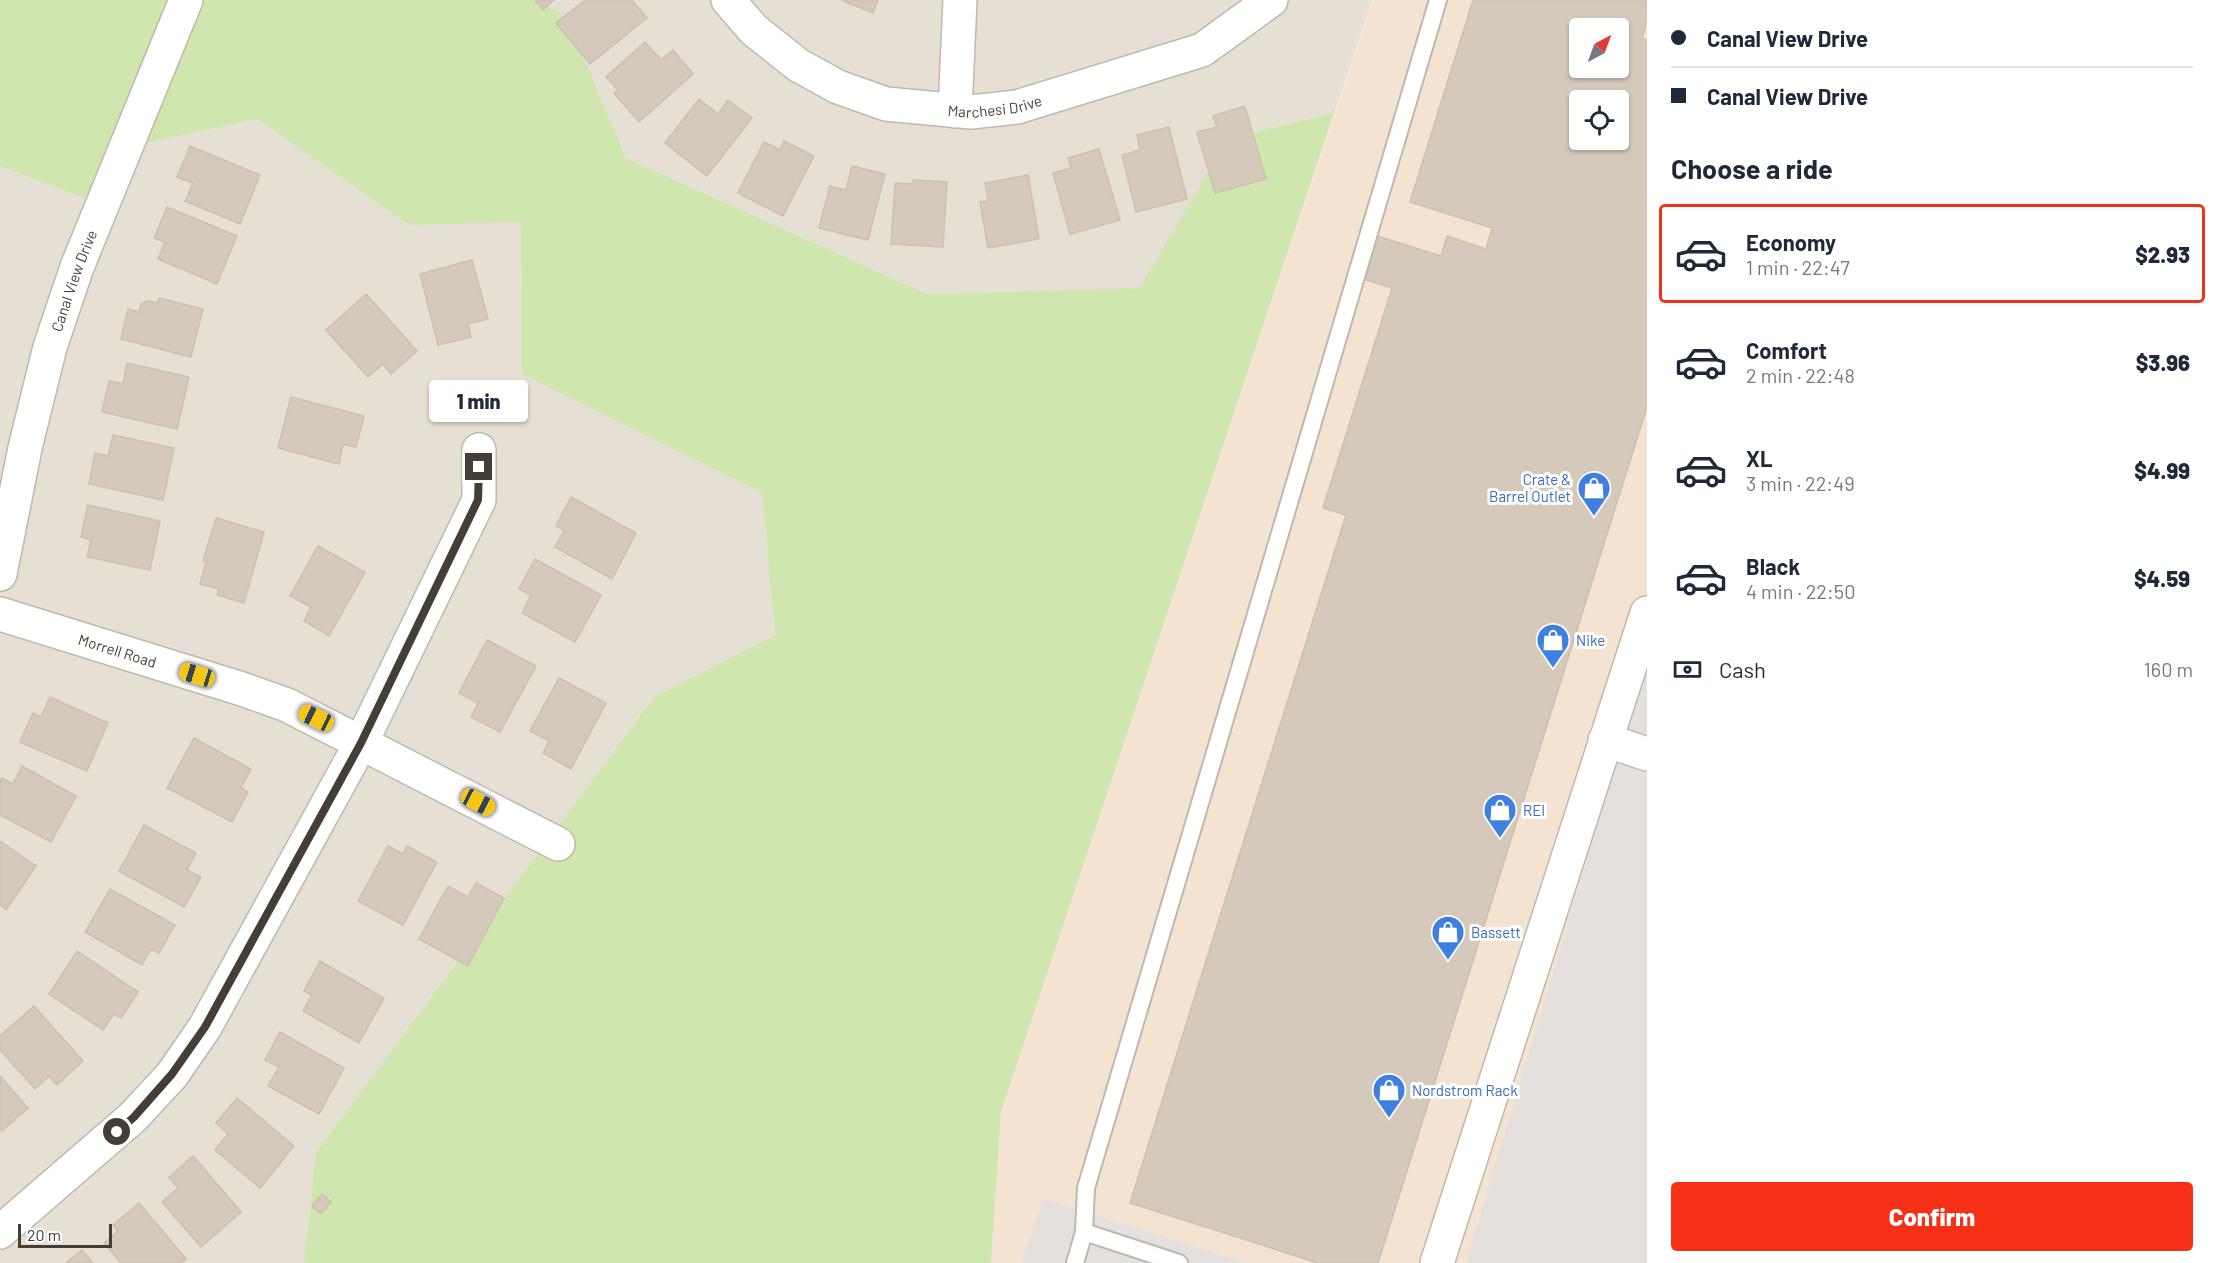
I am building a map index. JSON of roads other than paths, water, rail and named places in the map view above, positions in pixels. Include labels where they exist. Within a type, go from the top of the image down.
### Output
[{"type":"street","name":"Canal View Drive","points":[[0,574],[25,448],[51,346],[77,267],[186,0]]},
{"type":"street","name":"Marchesi Drive","points":[[728,0],[754,30],[798,65],[838,87],[886,104],[971,112],[1017,107],[1202,50],[1271,0]]},
{"type":"street","points":[[955,111],[960,0]]},
{"type":"street","points":[[0,1232],[134,1117],[172,1074],[205,1027],[361,743],[478,500],[479,450]]},
{"type":"street","points":[[1444,1261],[1605,740],[1647,613]]},
{"type":"street","name":"Morrell Road","points":[[0,615],[242,689],[287,705],[558,844]]},
{"type":"street","points":[[1605,740],[1647,754]]},
{"type":"lane","points":[[1075,1263],[1084,1232],[1086,1188],[1438,0]]},
{"type":"lane","points":[[1084,1232],[1179,1263]]},
{"type":"place","name":"Crate & Barrel Outlet","points":[[1594,517]]},
{"type":"place","name":"Nike","points":[[1553,669]]},
{"type":"place","name":"REI","points":[[1500,839]]},
{"type":"place","name":"Bassett","points":[[1448,961]]},
{"type":"place","name":"Nordstrom Rack","points":[[1389,1119]]}]
